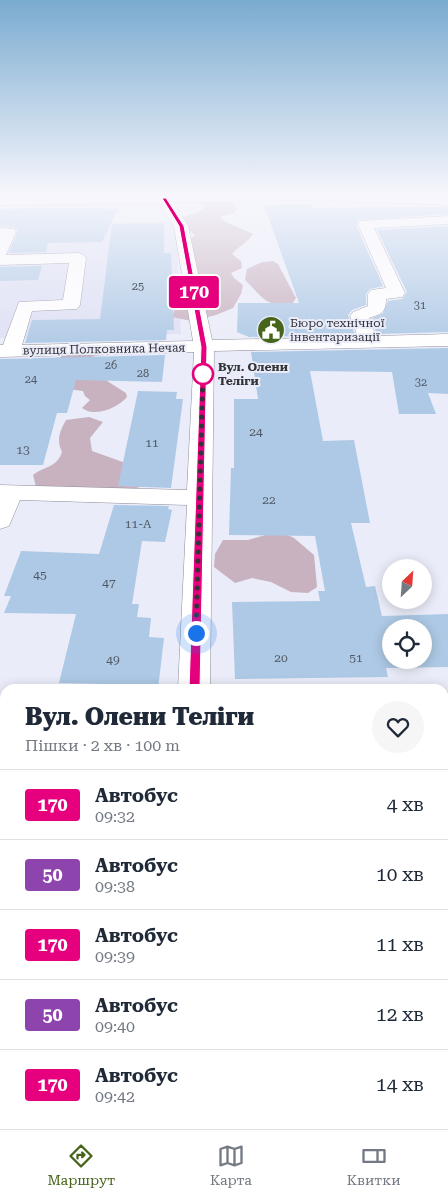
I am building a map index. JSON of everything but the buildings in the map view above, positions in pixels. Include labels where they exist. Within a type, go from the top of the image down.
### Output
[{"type":"street","points":[[185,247],[204,347],[194,684]]},
{"type":"street","points":[[369,342],[359,316],[376,308],[377,294],[396,293],[375,247]]},
{"type":"street","points":[[0,260],[78,258],[71,305],[25,306],[5,351]]},
{"type":"street","name":"вулиця Полковника Нечая","points":[[5,351],[448,340]]},
{"type":"street","points":[[0,521],[5,492],[200,498]]},
{"type":"shaded area","points":[[0,247],[177,247],[181,334],[0,338]]},
{"type":"shaded area","points":[[189,247],[240,247],[232,254],[241,261],[242,268],[231,273],[243,285],[241,294],[233,308],[216,315],[191,321],[172,317],[175,309],[190,297],[173,292],[166,287],[188,275]]},
{"type":"shaded area","points":[[273,261],[278,264],[296,298],[292,304],[276,304],[265,300],[245,280],[247,269],[262,262]]},
{"type":"shaded area","points":[[58,352],[161,352],[94,356],[79,363],[126,393],[127,397],[118,405],[99,412],[93,412],[82,408],[90,400],[83,391],[67,389],[57,358]]},
{"type":"shaded area","points":[[89,417],[103,422],[90,438],[92,451],[134,466],[143,486],[130,490],[37,491],[33,475],[54,464],[60,457],[62,452],[59,443],[60,436],[66,420]]},
{"type":"shaded area","points":[[280,531],[294,538],[314,555],[317,587],[308,593],[291,592],[271,582],[252,578],[235,583],[214,567],[215,554],[223,540],[248,540]]},
{"type":"bus line","name":"170","points":[[185,247],[204,347],[194,684]]},
{"type":"place","name":"Бюро технічної інвентаризації","points":[[271,330]]},
{"type":"place","name":"Вул. Олени Теліги","points":[[203,374]]},
{"type":"route","points":[[196,633],[203,374]]}]
